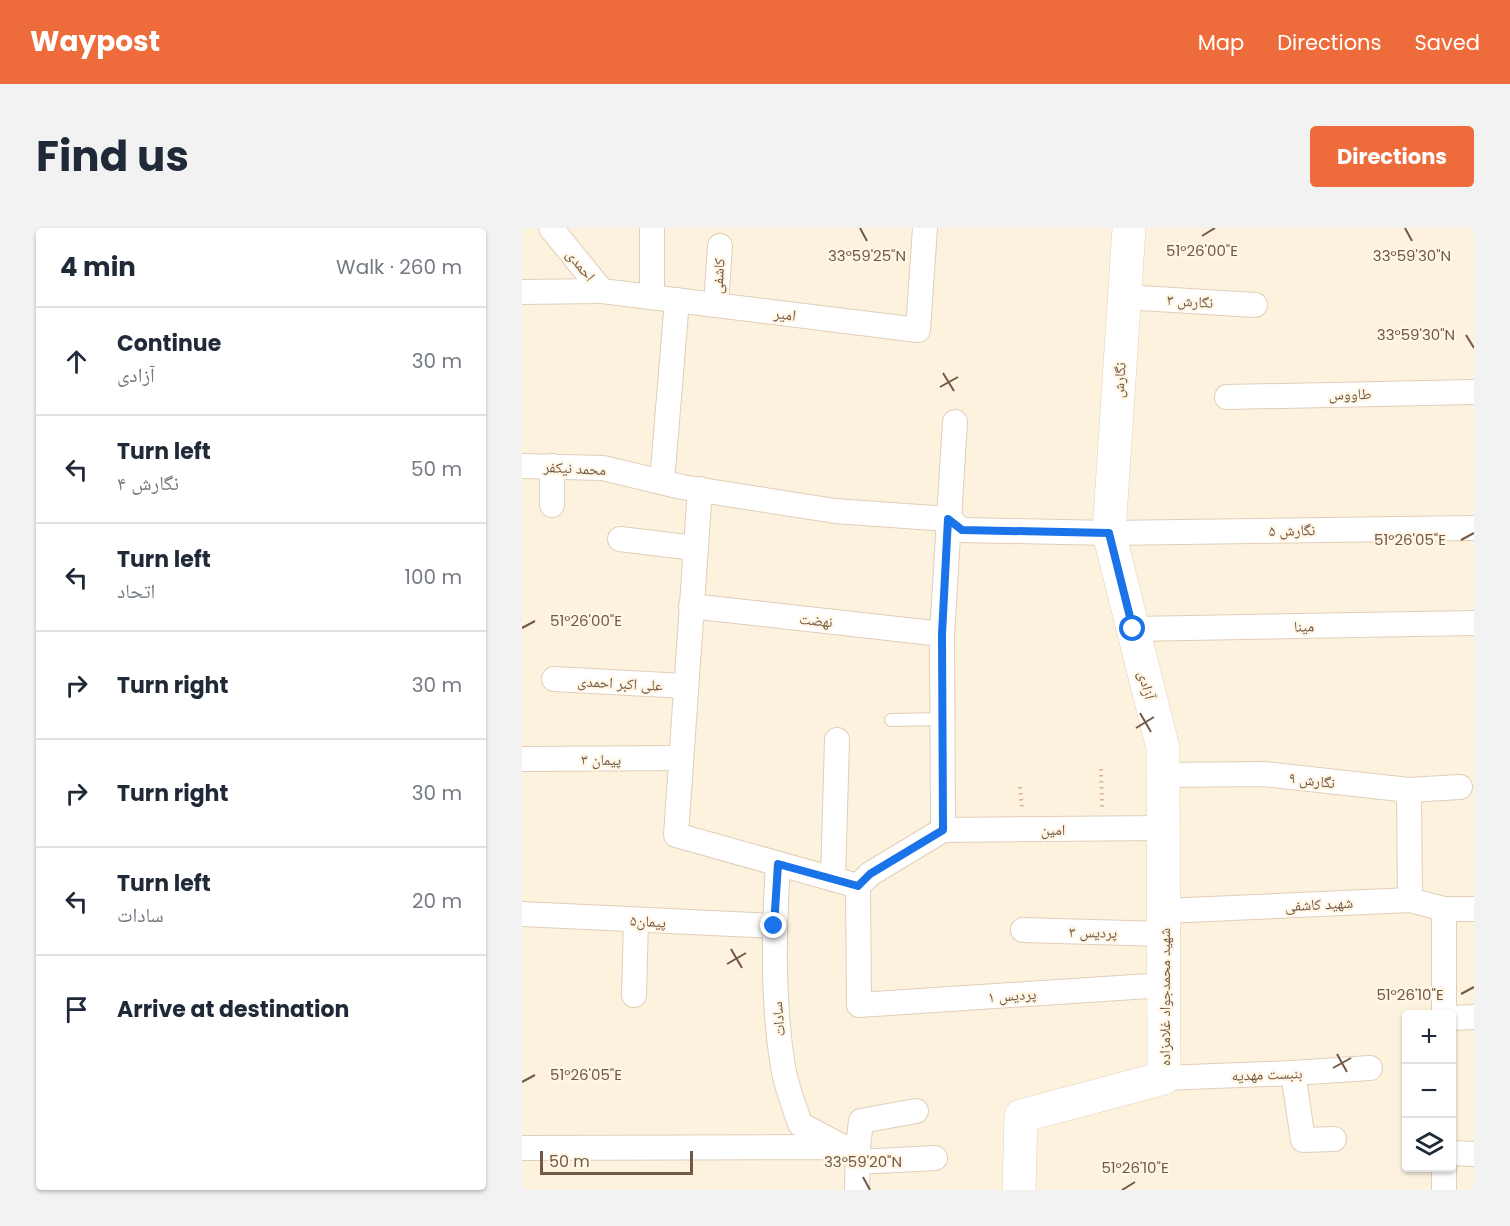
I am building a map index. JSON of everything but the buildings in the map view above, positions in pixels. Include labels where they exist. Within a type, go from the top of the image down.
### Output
[{"type":"street","name":"احمدی","points":[[551,228],[602,291],[652,297]]},
{"type":"street","points":[[652,228],[652,297]]},
{"type":"street","name":"امیر","points":[[652,297],[918,330],[925,228]]},
{"type":"street","name":"نگارش","points":[[1109,533],[1129,228]]},
{"type":"street","name":"کاشفی","points":[[716,305],[720,246]]},
{"type":"street","points":[[522,292],[602,291]]},
{"type":"street","name":"نگارش ۳","points":[[1124,297],[1256,305]]},
{"type":"street","points":[[662,482],[677,300]]},
{"type":"street","name":"طاووس","points":[[1227,397],[1474,392]]},
{"type":"street","points":[[699,489],[676,835],[858,886],[870,874],[943,830],[942,634],[955,422]]},
{"type":"street","name":"محمد نیکفر","points":[[522,466],[603,468],[699,489],[835,511],[948,519]]},
{"type":"street","points":[[552,466],[552,505]]},
{"type":"street","name":"نگارش ۵","points":[[948,519],[962,530],[1109,533],[1474,528]]},
{"type":"street","name":"آزادی","points":[[1109,533],[1163,748],[1164,923]]},
{"type":"street","points":[[620,539],[695,548]]},
{"type":"street","name":"نهضت","points":[[691,606],[942,634]]},
{"type":"street","name":"مینا","points":[[1133,629],[1474,623]]},
{"type":"street","name":"علی اکبر احمدی","points":[[554,680],[685,687]]},
{"type":"street","points":[[833,879],[837,740]]},
{"type":"street","name":"پیمان ۳","points":[[522,759],[680,758]]},
{"type":"street","name":"نگارش ۹","points":[[1163,775],[1264,774],[1409,790],[1460,787]]},
{"type":"street","points":[[1409,790],[1410,900]]},
{"type":"street","name":"امین","points":[[943,830],[1164,828]]},
{"type":"street","name":"سادات","points":[[778,864],[774,926],[776,1004],[783,1069],[800,1124],[853,1152]]},
{"type":"street","name":"پردیس ۱","points":[[858,886],[859,1005],[1164,985]]},
{"type":"street","name":"شهید کاشفی","points":[[1164,923],[1410,900],[1444,909],[1474,909]]},
{"type":"street","points":[[1444,909],[1444,1010]]},
{"type":"street","name":"پیمان۵","points":[[522,914],[774,926]]},
{"type":"street","points":[[634,995],[636,920]]},
{"type":"street","name":"پردیس ۳","points":[[1023,930],[1164,923]]},
{"type":"street","name":"شهید محمدجواد غلامزاده","points":[[1019,1190],[1021,1116],[1164,1078],[1164,923]]},
{"type":"street","points":[[1456,1018],[1474,1017]]},
{"type":"street","name":"بنبست مهدیه","points":[[1164,1078],[1370,1068]]},
{"type":"street","points":[[1293,1073],[1303,1140],[1334,1139]]},
{"type":"street","points":[[857,1190],[853,1152],[861,1121],[916,1111]]},
{"type":"street","points":[[522,1148],[853,1152],[935,1158]]},
{"type":"street","points":[[1456,1154],[1474,1154]]},
{"type":"street","points":[[1444,1172],[1444,1190]]},
{"type":"lane","points":[[891,720],[942,719]]},
{"type":"path","points":[[1101,769],[1103,829]]},
{"type":"route","points":[[774,926],[778,864],[858,886],[870,874],[943,830],[942,634],[948,519],[962,530],[1109,533],[1133,629]]}]
